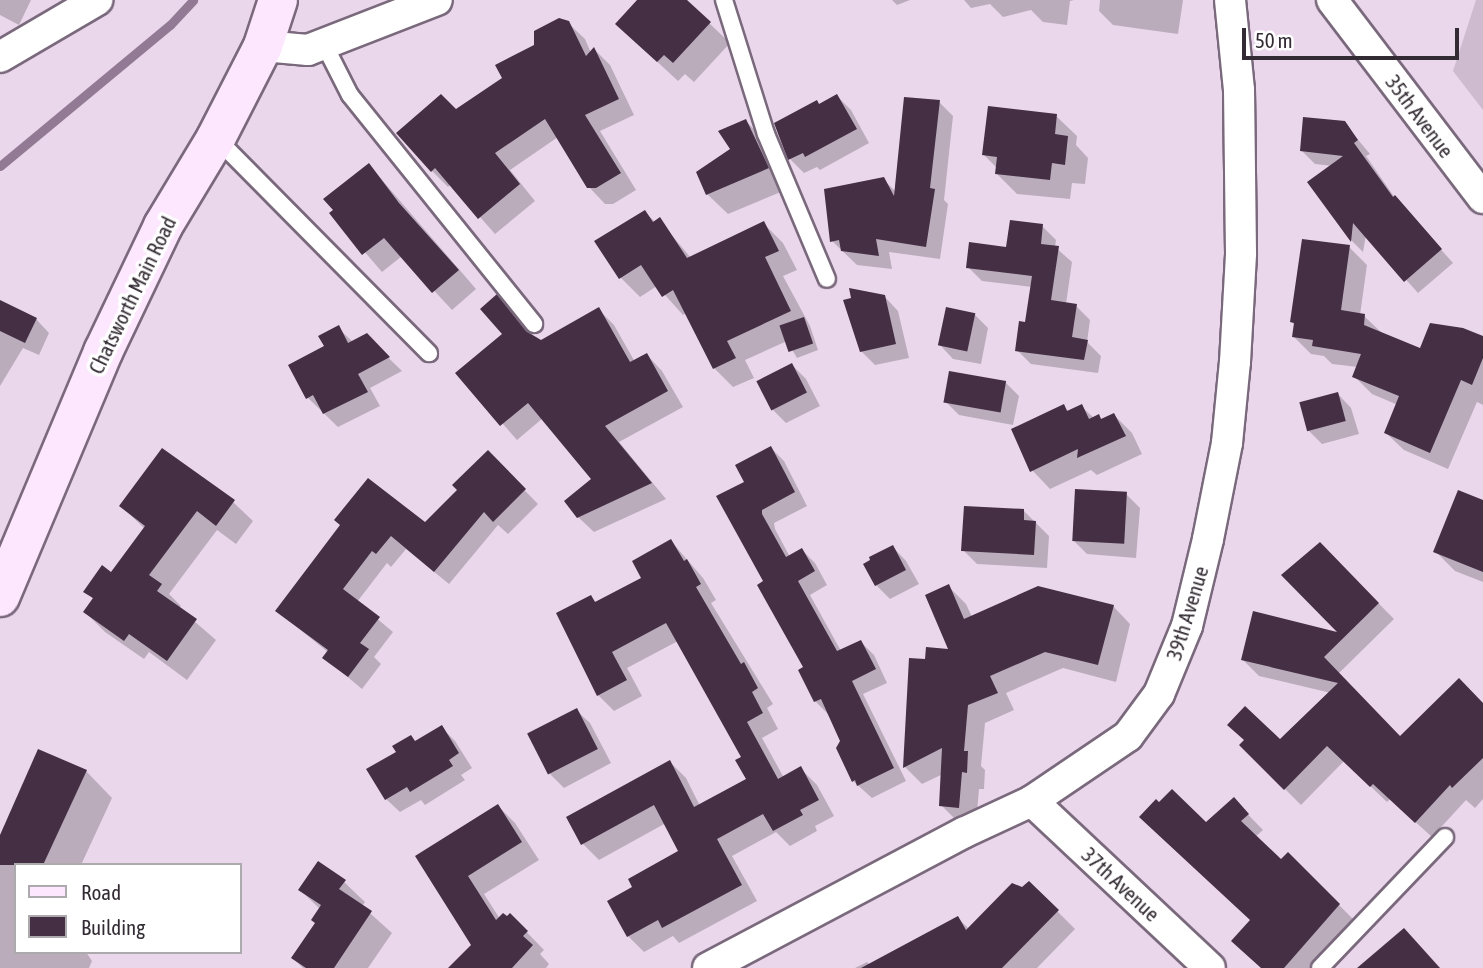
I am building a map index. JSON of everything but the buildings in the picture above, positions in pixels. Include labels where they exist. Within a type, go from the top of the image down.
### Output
[{"type":"street","points":[[0,57],[97,0]]},
{"type":"street","name":"Chatsworth Main Road","points":[[0,597],[103,352],[163,226],[216,138],[262,46],[278,0]]},
{"type":"street","points":[[262,46],[308,50],[437,0]]},
{"type":"street","name":"39th Avenue","points":[[708,968],[963,833],[1032,801],[1128,737],[1159,694],[1187,626],[1227,443],[1241,253],[1239,90],[1230,0]]},
{"type":"street","name":"35th Avenue","points":[[1332,0],[1483,198]]},
{"type":"street","name":"37th Avenue","points":[[1032,801],[1210,968]]},
{"type":"lane","points":[[724,0],[766,134],[827,279]]},
{"type":"lane","points":[[324,44],[350,95],[534,324]]},
{"type":"lane","points":[[216,138],[429,353]]},
{"type":"lane","points":[[1320,968],[1445,836]]},
{"type":"shaded area","points":[[1476,0],[1483,0],[1483,110],[1453,71]]},
{"type":"waterway","points":[[0,166],[170,25],[193,0]]}]
